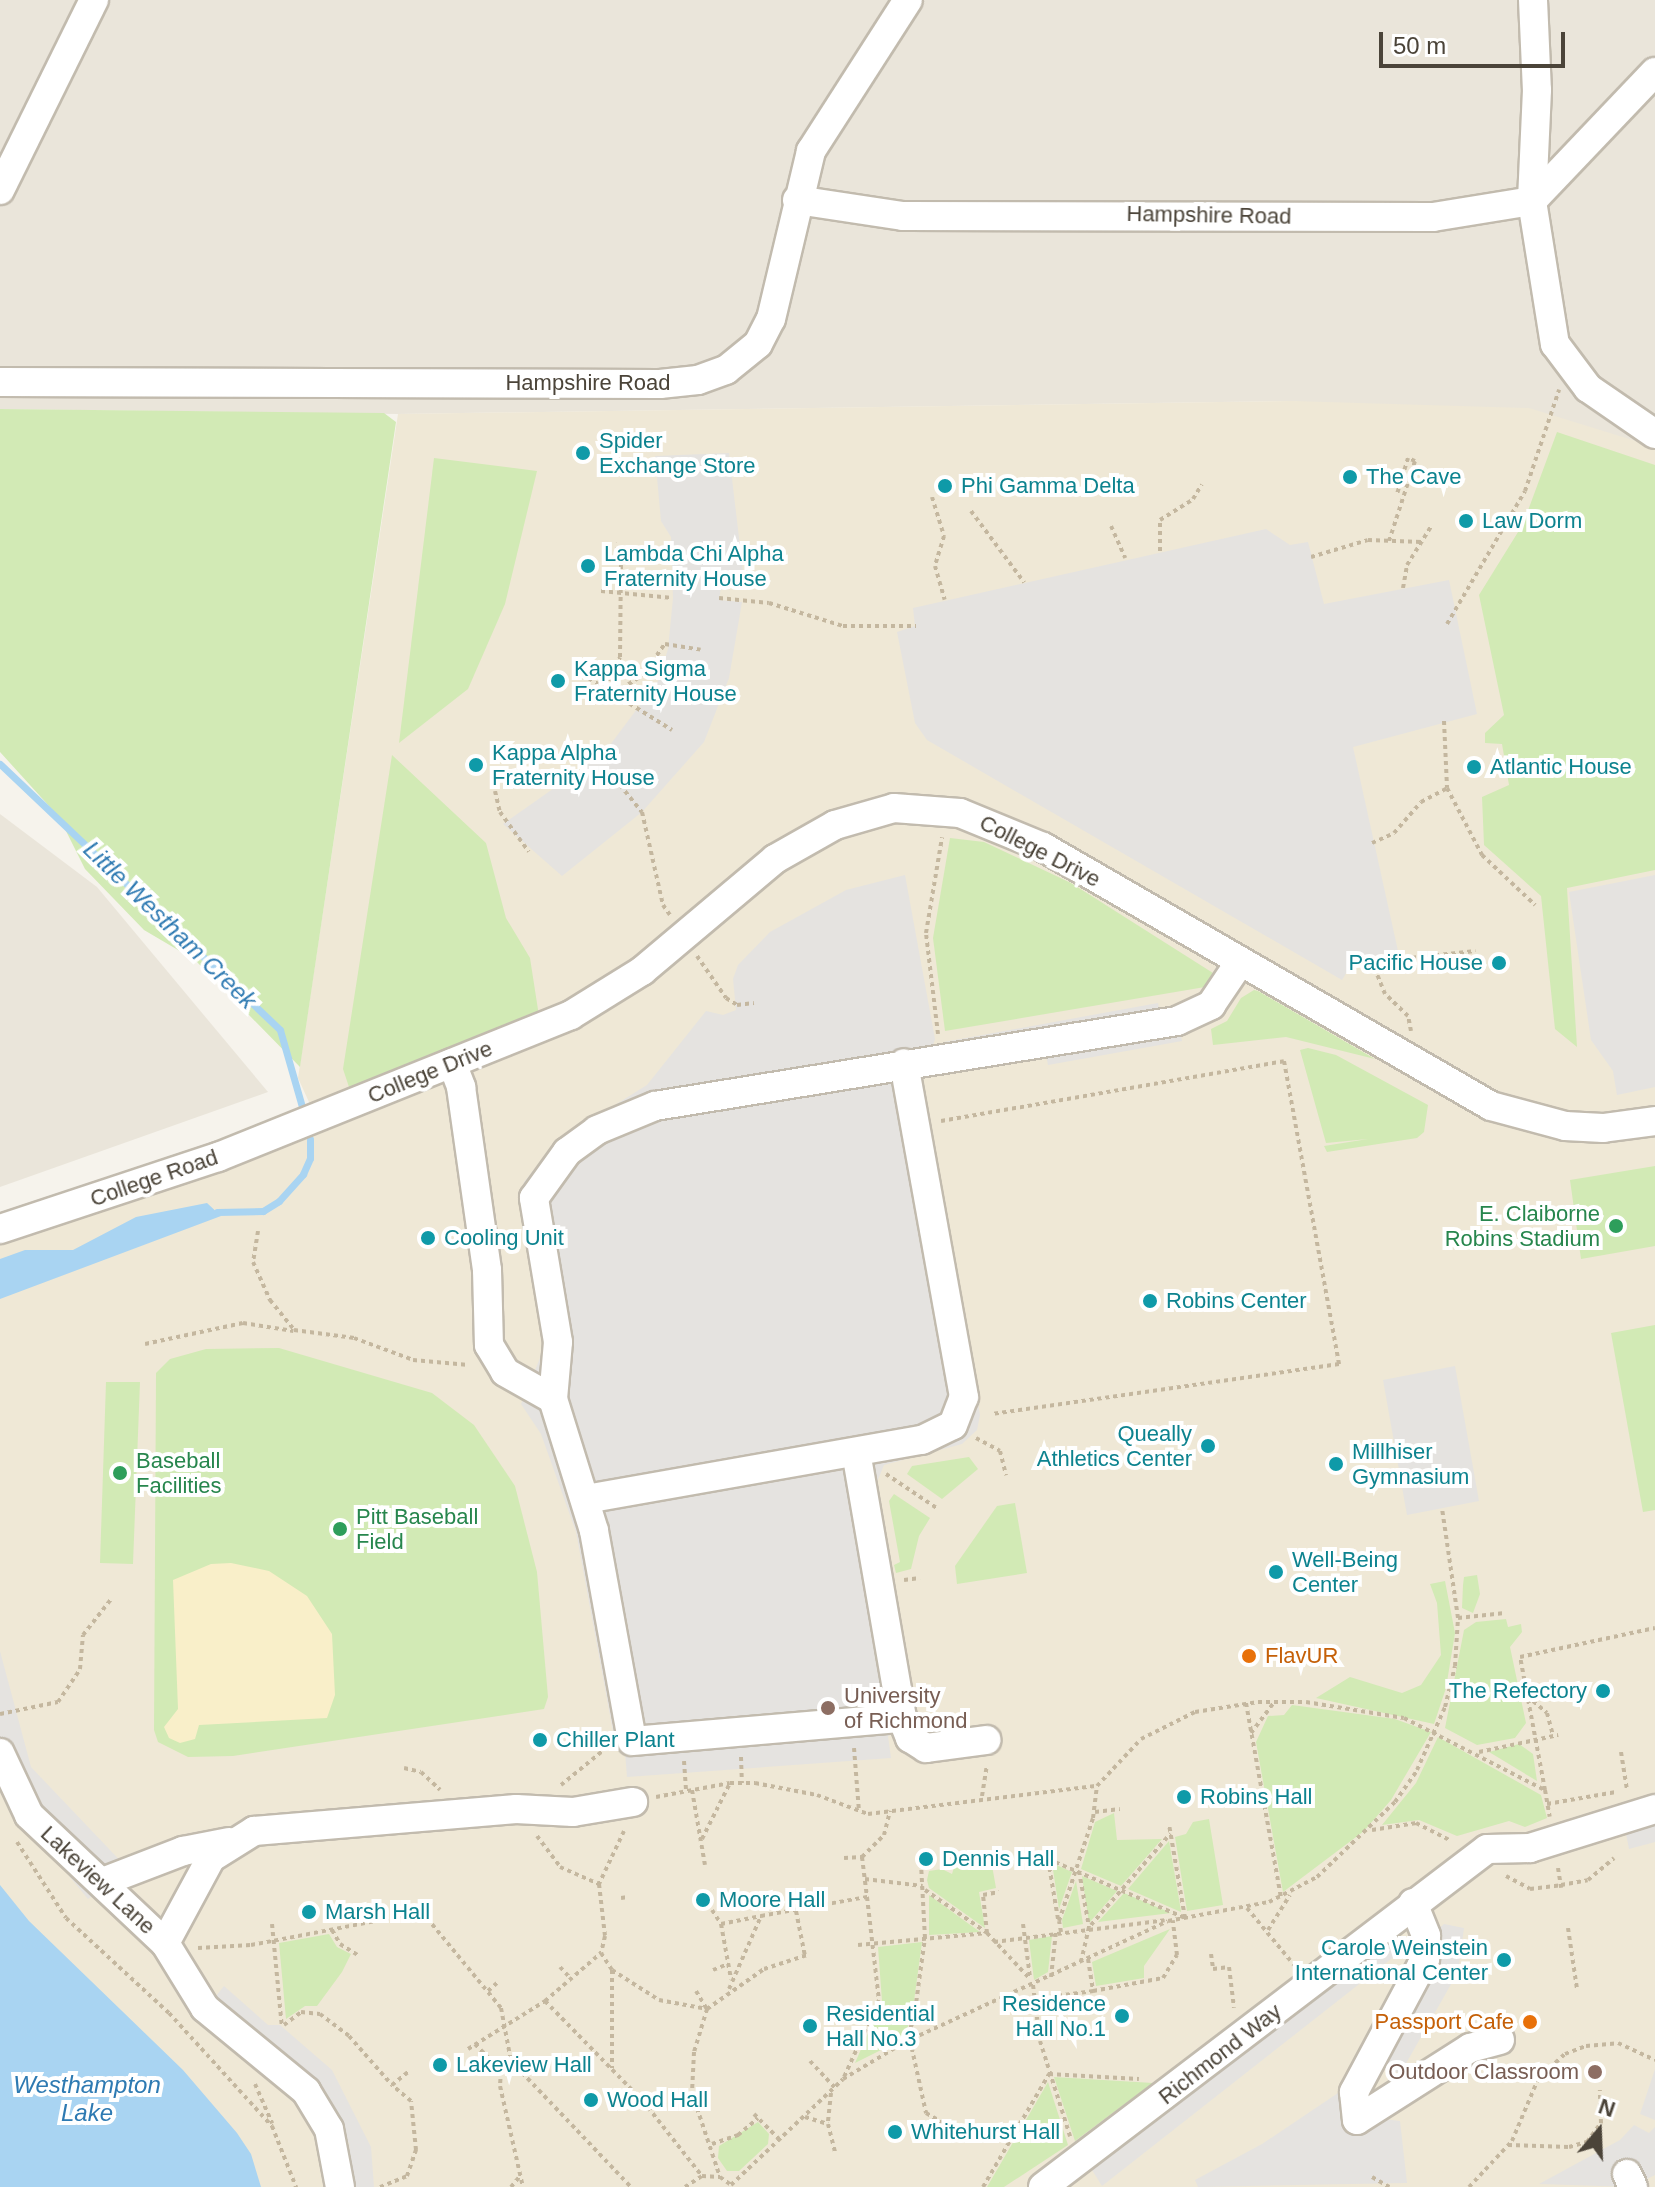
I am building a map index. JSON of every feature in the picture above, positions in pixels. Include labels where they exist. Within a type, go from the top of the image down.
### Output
[{"type":"street","points":[[0,190],[94,0]]},
{"type":"street","points":[[797,200],[811,151],[908,0]]},
{"type":"street","points":[[1533,0],[1537,90],[1532,201],[1555,344],[1573,373],[1655,434]]},
{"type":"street","points":[[1532,201],[1655,72]]},
{"type":"street","name":"Hampshire Road","points":[[0,382],[660,384],[698,380],[726,370],[758,344],[771,319],[797,200],[903,216],[1433,217],[1532,201]]},
{"type":"street","name":"College Drive","points":[[306,1123],[600,1000],[775,859],[835,825],[894,808],[941,810],[995,824],[1491,1106],[1565,1126],[1603,1128],[1655,1121]]},
{"type":"street","points":[[902,1718],[632,1741],[586,1499],[553,1399],[558,1342],[534,1198],[567,1152],[633,1111],[904,1063],[1177,1021],[1211,1005],[1240,962]]},
{"type":"street","points":[[452,1063],[461,1087],[487,1270],[489,1345],[500,1366],[553,1399]]},
{"type":"street","points":[[586,1499],[940,1435],[961,1414],[964,1397],[904,1063]]},
{"type":"street","name":"College Road","points":[[0,1229],[154,1180],[306,1123]]},
{"type":"street","points":[[856,1452],[902,1718],[910,1738],[926,1748],[986,1740]]},
{"type":"street","name":"Lakeview Lane","points":[[0,1753],[29,1815],[105,1881],[165,1943],[205,2008],[288,2075],[320,2111],[335,2147],[340,2187]]},
{"type":"street","name":"Richmond Way","points":[[1043,2187],[1487,1849],[1530,1848],[1646,1798]]},
{"type":"street","points":[[105,1881],[183,1851],[229,1842],[254,1831],[516,1809],[573,1812],[633,1802]]},
{"type":"street","points":[[165,1943],[211,1858],[229,1842]]},
{"type":"street","points":[[1413,1903],[1426,1936],[1425,1959],[1354,2092],[1357,2120],[1470,2048],[1500,2040]]},
{"type":"path","points":[[1447,624],[1525,491],[1554,396],[1573,373]]},
{"type":"path","points":[[606,438],[614,439],[616,460],[626,468],[697,467]]},
{"type":"path","points":[[1389,541],[1415,461],[1408,458],[1397,494]]},
{"type":"path","points":[[1160,551],[1160,520],[1193,499],[1202,484]]},
{"type":"path","points":[[932,497],[944,536],[935,566],[945,600]]},
{"type":"path","points":[[971,511],[1024,582]]},
{"type":"path","points":[[1403,588],[1403,576],[1432,525]]},
{"type":"path","points":[[1111,526],[1125,558]]},
{"type":"path","points":[[1311,557],[1368,540],[1422,542]]},
{"type":"path","points":[[605,688],[620,657],[621,558],[616,543]]},
{"type":"path","points":[[601,591],[673,598]]},
{"type":"path","points":[[719,598],[769,603],[843,626],[916,626]]},
{"type":"path","points":[[615,693],[643,675],[665,644],[701,650]]},
{"type":"path","points":[[582,674],[672,730]]},
{"type":"path","points":[[1444,721],[1447,788],[1482,855],[1535,905]]},
{"type":"path","points":[[620,785],[642,812],[663,905],[676,924]]},
{"type":"path","points":[[1372,843],[1394,833],[1421,802],[1447,788]]},
{"type":"path","points":[[495,791],[500,812],[529,852]]},
{"type":"path","points":[[938,1038],[926,933],[945,830]]},
{"type":"path","points":[[691,947],[726,998],[737,1005],[754,1003]]},
{"type":"path","points":[[1408,1040],[1413,1029],[1408,1016],[1385,994],[1372,962],[1475,951]]},
{"type":"path","points":[[930,1122],[1284,1061],[1339,1364],[992,1414]]},
{"type":"path","points":[[258,1231],[253,1262],[270,1300],[294,1330],[354,1338],[413,1360],[500,1366]]},
{"type":"path","points":[[145,1344],[243,1323],[293,1331]]},
{"type":"path","points":[[976,1438],[1000,1451],[1006,1475]]},
{"type":"path","points":[[884,1472],[938,1509]]},
{"type":"path","points":[[994,1942],[1247,1908],[1291,1893],[1372,1830],[1417,1770],[1436,1730],[1451,1685],[1458,1618],[1442,1508]]},
{"type":"path","points":[[0,1714],[58,1702],[80,1669],[83,1635],[112,1598]]},
{"type":"path","points":[[1458,1618],[1505,1613]]},
{"type":"path","points":[[1549,1812],[1520,1657],[1655,1628]]},
{"type":"path","points":[[1479,1752],[1555,1735],[1547,1713],[1527,1696]]},
{"type":"path","points":[[1251,1733],[1275,1702]]},
{"type":"path","points":[[1059,1921],[1078,1871],[1094,1813],[1097,1786],[1126,1753],[1165,1725],[1195,1712],[1246,1703],[1275,1702],[1368,1709],[1436,1730],[1545,1790]]},
{"type":"path","points":[[1246,1703],[1281,1897]]},
{"type":"path","points":[[555,1790],[616,1740]]},
{"type":"path","points":[[1621,1752],[1627,1790]]},
{"type":"path","points":[[855,1760],[859,1811]]},
{"type":"path","points":[[404,1768],[421,1772],[439,1788],[450,1814]]},
{"type":"path","points":[[741,1768],[742,1783]]},
{"type":"path","points":[[701,1841],[730,1783]]},
{"type":"path","points":[[468,2049],[545,2001],[601,1953],[605,1936],[599,1884],[633,1802],[742,1783],[817,1795],[859,1811],[890,1811],[981,1794],[1097,1786]]},
{"type":"path","points":[[692,1790],[705,1865]]},
{"type":"path","points":[[1547,1804],[1627,1790],[1646,1798]]},
{"type":"path","points":[[516,1809],[560,1867],[599,1884]]},
{"type":"path","points":[[1094,1813],[1120,1809]]},
{"type":"path","points":[[844,1858],[862,1857],[884,1835],[890,1811]]},
{"type":"path","points":[[1372,1830],[1416,1823],[1450,1840]]},
{"type":"path","points":[[1169,1824],[1185,1918]]},
{"type":"path","points":[[1089,1927],[1170,1834]]},
{"type":"path","points":[[14,1836],[66,1918],[169,2013],[272,2126]]},
{"type":"path","points":[[843,2079],[879,2000],[862,1857]]},
{"type":"path","points":[[1556,1857],[1561,1886]]},
{"type":"path","points":[[1504,1875],[1530,1889],[1561,1886],[1588,1880],[1614,1858]]},
{"type":"path","points":[[1051,1977],[1059,1921],[1048,1859],[1185,1918]]},
{"type":"path","points":[[921,1865],[925,1938],[914,2018],[907,2041],[926,2113],[943,2123]]},
{"type":"path","points":[[1078,1871],[1089,1927],[1081,1962]]},
{"type":"path","points":[[865,1879],[924,1888],[987,1933],[1030,1979],[1037,2020]]},
{"type":"path","points":[[987,1933],[983,1895],[999,1892]]},
{"type":"path","points":[[1268,1930],[1291,1893]]},
{"type":"path","points":[[621,1898],[628,1897]]},
{"type":"path","points":[[721,1924],[867,1897]]},
{"type":"path","points":[[420,1903],[422,1912],[488,1991],[507,2026],[511,2061],[631,2187]]},
{"type":"path","points":[[1247,1908],[1297,1969]]},
{"type":"path","points":[[712,1910],[721,1924],[732,1982]]},
{"type":"path","points":[[796,1911],[806,1955],[781,1961],[728,1990],[707,2009],[694,2052],[692,2093],[720,2177],[731,2186],[843,2079],[907,2041],[1170,1920]]},
{"type":"path","points":[[197,1949],[276,1940],[422,1912]]},
{"type":"path","points":[[728,1990],[761,1916]]},
{"type":"path","points":[[1034,1999],[1093,1991],[1170,1974],[1177,1955],[1170,1920]]},
{"type":"path","points":[[272,1924],[283,2026],[307,2011],[327,2018],[411,2101],[416,2150],[407,2176],[380,2187]]},
{"type":"path","points":[[1023,1924],[1030,1979]]},
{"type":"path","points":[[1568,1928],[1577,1989]]},
{"type":"path","points":[[332,1930],[340,1944],[359,1956]]},
{"type":"path","points":[[858,1945],[987,1933]]},
{"type":"path","points":[[601,1953],[612,1970],[659,2000],[707,2009]]},
{"type":"path","points":[[1211,1954],[1213,1969],[1229,1967],[1236,2022]]},
{"type":"path","points":[[1088,1959],[1093,1991]]},
{"type":"path","points":[[713,1970],[728,1964]]},
{"type":"path","points":[[560,1967],[571,1979]]},
{"type":"path","points":[[612,1970],[612,2068]]},
{"type":"path","points":[[488,1991],[497,1983]]},
{"type":"path","points":[[696,1991],[707,2009]]},
{"type":"path","points":[[545,2001],[612,2068],[702,2176]]},
{"type":"path","points":[[1584,2036],[1586,2046]]},
{"type":"path","points":[[1040,2041],[1073,2147]]},
{"type":"path","points":[[1469,2187],[1508,2145],[1544,2070],[1586,2046],[1618,2043],[1655,2060]]},
{"type":"path","points":[[474,2044],[501,2071],[523,2187]]},
{"type":"path","points":[[501,2071],[511,2061]]},
{"type":"path","points":[[810,2061],[833,2090],[828,2124],[835,2153]]},
{"type":"path","points":[[392,2085],[409,2071]]},
{"type":"path","points":[[1049,2074],[1148,2080]]},
{"type":"path","points":[[983,2187],[1049,2074]]},
{"type":"path","points":[[252,2078],[296,2187]]},
{"type":"path","points":[[1508,2145],[1569,2147],[1587,2142],[1601,2123],[1600,2090]]},
{"type":"path","points":[[711,2144],[738,2135],[756,2116],[779,2139]]},
{"type":"path","points":[[805,2117],[828,2124]]},
{"type":"path","points":[[685,2187],[702,2176],[720,2177]]},
{"type":"path","points":[[511,2187],[519,2177]]},
{"type":"path","points":[[1372,2177],[1389,2187]]},
{"type":"shaded area","points":[[0,0],[1655,0],[1655,452],[1292,401],[398,414],[0,409]]},
{"type":"shaded area","name":"University of Richmond","points":[[1292,401],[1529,408],[1655,447],[1655,2187],[0,2187],[0,1229],[306,1123],[309,1102],[298,1078],[398,414]]},
{"type":"shaded area","points":[[729,453],[744,580],[722,580],[719,600],[742,602],[729,678],[704,742],[642,812],[562,876],[503,824],[604,753],[658,681],[668,649],[673,598],[671,537],[661,521],[655,456]]},
{"type":"shaded area","points":[[1266,529],[1290,545],[1308,542],[1324,604],[1449,580],[1477,714],[1353,747],[1398,951],[1354,960],[1342,980],[927,740],[915,723],[897,632],[915,626],[913,608]]},
{"type":"shaded area","points":[[0,814],[97,887],[268,1092],[0,1187]]},
{"type":"shaded area","points":[[905,875],[935,1039],[922,1078],[980,1415],[977,1430],[962,1444],[884,1465],[874,1489],[915,1725],[888,1736],[891,1758],[627,1777],[625,1752],[614,1737],[576,1532],[541,1434],[521,1404],[545,1346],[521,1202],[524,1182],[557,1141],[647,1085],[706,1011],[723,1015],[736,1010],[733,979],[738,965],[770,932],[846,890]]},
{"type":"shaded area","points":[[1655,875],[1655,1087],[1617,1095],[1613,1071],[1591,1040],[1569,892]]},
{"type":"shaded area","points":[[1158,1003],[1160,1013],[945,1051],[944,1042]]},
{"type":"shaded area","points":[[1180,1031],[1182,1041],[1048,1065],[1046,1055]]},
{"type":"shaded area","points":[[1455,1366],[1479,1501],[1407,1515],[1383,1380]]},
{"type":"shaded area","points":[[0,1651],[31,1767],[130,1871],[88,1899],[0,1792]]},
{"type":"shaded area","points":[[1655,1822],[1655,1842],[1629,1849],[1625,1829]]},
{"type":"shaded area","points":[[1444,1924],[1464,1928],[1458,1972],[1400,2074],[1383,2065],[1367,2089],[1384,2119],[1400,2121],[1407,2183],[1198,2187],[1195,2180],[1262,2144],[1338,2093],[1411,1952]]},
{"type":"shaded area","points":[[1387,1936],[1400,1952],[1102,2186],[1092,2170]]},
{"type":"shaded area","points":[[224,1986],[268,2025],[280,2025],[332,2070],[371,2147],[374,2187],[353,2187],[349,2144],[337,2116],[212,2001]]},
{"type":"shaded area","points":[[1655,2069],[1655,2120],[1640,2114]]},
{"type":"shaded area","points":[[1634,2125],[1649,2133],[1655,2127],[1655,2175],[1631,2187],[1539,2184],[1620,2140]]},
{"type":"green space","points":[[0,409],[384,413],[396,422],[300,1067],[195,960],[144,930],[85,869],[59,817],[0,752]]},
{"type":"green space","points":[[1557,432],[1655,465],[1655,870],[1567,888],[1577,1047],[1555,1029],[1541,896],[1484,845],[1482,797],[1509,785],[1502,744],[1485,743],[1485,733],[1504,715],[1479,595],[1523,524]]},
{"type":"green space","points":[[434,458],[537,471],[505,604],[468,689],[399,743]]},
{"type":"green space","points":[[392,755],[486,843],[506,918],[530,958],[539,1016],[352,1096],[343,1069]]},
{"type":"green space","points":[[950,838],[984,842],[1071,883],[1213,973],[1205,987],[945,1031],[933,938]]},
{"type":"green space","points":[[1254,990],[1375,1059],[1286,1037],[1213,1045],[1211,1029],[1227,1021],[1241,998]]},
{"type":"green space","points":[[1308,1048],[1336,1055],[1428,1105],[1424,1132],[1417,1138],[1327,1152],[1324,1146],[1368,1139],[1326,1143],[1300,1050]]},
{"type":"green space","name":"E. Claiborne Robins Stadium","points":[[1655,1166],[1655,1246],[1581,1259],[1570,1180]]},
{"type":"green space","points":[[1655,1325],[1655,1510],[1643,1512],[1611,1333]]},
{"type":"green space","name":"Pitt Baseball Field","points":[[279,1348],[432,1393],[474,1425],[515,1486],[537,1572],[548,1697],[544,1709],[233,1756],[188,1757],[158,1742],[154,1730],[156,1373],[170,1359],[206,1349]]},
{"type":"green space","name":"Baseball Facilities","points":[[106,1382],[140,1382],[133,1564],[100,1563]]},
{"type":"green space","points":[[969,1457],[978,1469],[942,1499],[907,1474],[912,1466]]},
{"type":"green space","points":[[894,1494],[930,1518],[919,1536],[911,1569],[896,1573],[894,1565],[900,1562],[889,1501]]},
{"type":"green space","points":[[1015,1503],[1027,1573],[957,1584],[955,1566],[997,1506]]},
{"type":"green space","points":[[1477,1575],[1480,1594],[1473,1613],[1462,1608],[1463,1585],[1464,1577]]},
{"type":"green space","points":[[1445,1581],[1455,1633],[1446,1688],[1434,1724],[1316,1698],[1350,1677],[1402,1693],[1421,1685],[1441,1655],[1437,1603],[1430,1584]]},
{"type":"green space","points":[[1506,1619],[1508,1627],[1521,1624],[1522,1632],[1510,1647],[1526,1723],[1515,1738],[1477,1745],[1445,1728],[1464,1630],[1476,1622]]},
{"type":"green space","points":[[1292,1705],[1395,1719],[1431,1732],[1391,1800],[1364,1831],[1283,1892],[1256,1742],[1268,1716],[1284,1715]]},
{"type":"green space","points":[[1438,1737],[1541,1795],[1547,1818],[1525,1827],[1509,1821],[1457,1836],[1419,1820],[1382,1825],[1416,1783]]},
{"type":"green space","points":[[1519,1744],[1533,1754],[1537,1781],[1489,1752]]},
{"type":"green space","points":[[1114,1813],[1117,1840],[1162,1839],[1121,1886],[1081,1869],[1095,1822]]},
{"type":"green space","points":[[1209,1819],[1223,1905],[1187,1911],[1175,1837],[1186,1834],[1193,1822]]},
{"type":"green space","points":[[1169,1841],[1181,1911],[1181,1912],[1128,1889]]},
{"type":"green space","points":[[990,1854],[996,1888],[979,1892],[985,1928],[929,1888],[927,1880],[929,1871],[942,1869],[952,1874],[956,1861]]},
{"type":"green space","points":[[1052,1863],[1072,1872],[1059,1909]]},
{"type":"green space","points":[[1082,1876],[1117,1891],[1089,1923]]},
{"type":"green space","points":[[1076,1881],[1083,1924],[1063,1928],[1062,1920]]},
{"type":"green space","points":[[1124,1893],[1171,1913],[1098,1922]]},
{"type":"green space","points":[[929,1895],[980,1932],[929,1935]]},
{"type":"green space","points":[[1170,1929],[1144,1966],[1144,1978],[1096,1986],[1092,1962]]},
{"type":"green space","points":[[329,1934],[337,1947],[351,1954],[342,1972],[317,2006],[305,2006],[286,2019],[279,1943]]},
{"type":"green space","points":[[1052,1936],[1048,1972],[1034,1980],[1029,1940]]},
{"type":"green space","points":[[922,1942],[912,2016],[903,2039],[855,2063],[882,2001],[878,1947]]},
{"type":"green space","points":[[1054,2077],[1153,2083],[1075,2141]]},
{"type":"green space","points":[[1048,2082],[1068,2145],[1004,2187],[987,2187]]},
{"type":"green space","points":[[758,2122],[769,2134],[768,2144],[739,2171],[727,2171],[718,2158],[719,2146]]},
{"type":"sand","points":[[231,1563],[269,1571],[307,1596],[332,1634],[335,1695],[327,1718],[199,1725],[195,1739],[180,1743],[169,1738],[164,1727],[178,1709],[173,1580],[211,1564]]},
{"type":"water","points":[[207,1203],[221,1216],[0,1299],[0,1259],[25,1250],[73,1250],[136,1217]]},
{"type":"water","name":"Westhampton Lake","points":[[0,1885],[29,1921],[183,2070],[251,2154],[261,2187],[0,2187]]},
{"type":"waterway","name":"Little Westham Creek","points":[[0,764],[280,1030],[303,1110]]},
{"type":"waterway","name":"Little Westham Creek","points":[[217,1212],[263,1211],[279,1201],[303,1174],[310,1158],[310,1139]]},
{"type":"place","name":"Spider Exchange Store","points":[[583,453]]},
{"type":"place","name":"The Cave","points":[[1350,477]]},
{"type":"place","name":"Phi Gamma Delta","points":[[945,486]]},
{"type":"place","name":"Law Dorm","points":[[1466,521]]},
{"type":"place","name":"Lambda Chi Alpha Fraternity House","points":[[588,566]]},
{"type":"place","name":"Kappa Sigma Fraternity House","points":[[558,681]]},
{"type":"place","name":"Kappa Alpha Fraternity House","points":[[476,765]]},
{"type":"place","name":"Atlantic House","points":[[1474,767]]},
{"type":"place","name":"Pacific House","points":[[1499,963]]},
{"type":"place","name":"E. Claiborne Robins Stadium","points":[[1616,1226]]},
{"type":"place","name":"Cooling Unit","points":[[428,1238]]},
{"type":"place","name":"Robins Center","points":[[1150,1301]]},
{"type":"place","name":"Queally Athletics Center","points":[[1208,1446]]},
{"type":"place","name":"Millhiser Gymnasium","points":[[1336,1464]]},
{"type":"place","name":"Baseball Facilities","points":[[120,1473]]},
{"type":"place","name":"Pitt Baseball Field","points":[[340,1529]]},
{"type":"place","name":"Well-Being Center","points":[[1276,1572]]},
{"type":"place","name":"FlavUR","points":[[1249,1656]]},
{"type":"place","name":"The Refectory","points":[[1603,1691]]},
{"type":"place","name":"University of Richmond","points":[[828,1708]]},
{"type":"place","name":"Chiller Plant","points":[[540,1740]]},
{"type":"place","name":"Robins Hall","points":[[1184,1797]]},
{"type":"place","name":"Dennis Hall","points":[[926,1859]]},
{"type":"place","name":"Moore Hall","points":[[703,1900]]},
{"type":"place","name":"Marsh Hall","points":[[309,1912]]},
{"type":"place","name":"Carole Weinstein International Center","points":[[1504,1960]]},
{"type":"place","name":"Residence Hall No.1","points":[[1122,2016]]},
{"type":"place","name":"Passport Cafe","points":[[1530,2022]]},
{"type":"place","name":"Residential Hall No.3","points":[[810,2026]]},
{"type":"place","name":"Lakeview Hall","points":[[440,2065]]},
{"type":"place","name":"Outdoor Classroom","points":[[1595,2072]]},
{"type":"place","name":"Wood Hall","points":[[591,2100]]},
{"type":"place","name":"Whitehurst Hall","points":[[895,2132]]}]
